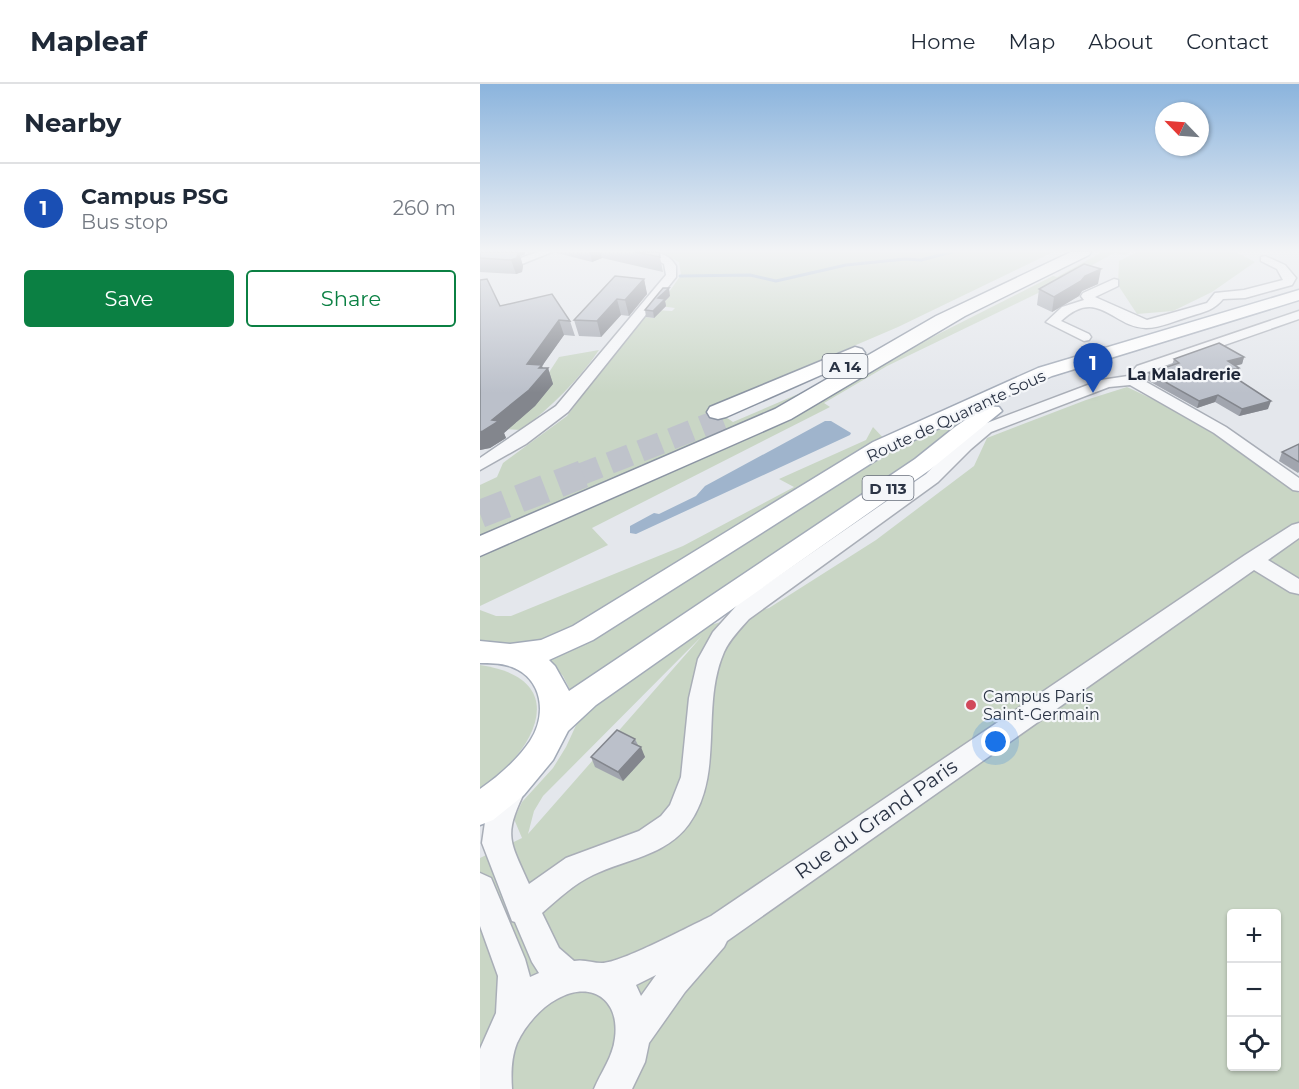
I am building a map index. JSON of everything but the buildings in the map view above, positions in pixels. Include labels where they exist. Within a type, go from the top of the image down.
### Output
[{"type":"highway","name":"A 14","points":[[970,299],[723,415],[986,299]]},
{"type":"highway","points":[[480,547],[783,414],[961,311]]},
{"type":"main road","points":[[1239,309],[1260,299]]},
{"type":"main road","name":"Route de Quarante Sous","points":[[495,654],[545,650],[589,629],[881,447],[1045,372],[1239,309],[1282,299]]},
{"type":"main road","name":"Route de Quarante Sous","points":[[554,724],[585,696],[923,464],[962,431],[1004,403],[1055,379],[1239,309],[1299,302]]},
{"type":"main road","points":[[1239,309],[1299,308]]},
{"type":"main road","name":"Route de Quarante Sous","points":[[480,808],[514,783],[542,751],[554,724],[556,699],[548,679],[532,664],[495,654]]},
{"type":"street","points":[[482,462],[538,428],[562,409],[652,299]]},
{"type":"street","points":[[1090,299],[1133,321],[1155,323],[1211,306],[1217,299]]},
{"type":"street","points":[[1223,299],[1239,309]]},
{"type":"street","points":[[1084,337],[1053,322],[1062,312],[1078,303],[1095,303]]},
{"type":"street","points":[[1132,380],[1142,369],[1299,315]]},
{"type":"street","points":[[523,910],[572,870],[638,846],[663,832],[678,816],[692,794],[702,705],[710,659],[725,632],[747,608],[932,478],[965,445],[985,429],[1106,383],[1132,380],[1210,424],[1299,486]]},
{"type":"street","name":"Rue du Grand Paris","points":[[569,978],[587,976],[603,979],[626,973],[722,927],[1299,529]]},
{"type":"street","points":[[1252,560],[1298,587]]},
{"type":"street","points":[[497,1042],[528,1001],[545,988],[569,978],[548,959],[523,910],[496,843],[495,830],[499,815],[514,783]]},
{"type":"street","points":[[480,888],[514,976],[493,1062],[494,1089]]},
{"type":"street","name":"Rue du Grand Paris","points":[[633,1036],[673,980],[722,927]]},
{"type":"street","points":[[603,979],[618,989],[629,1005],[633,1036],[630,1054],[612,1089]]},
{"type":"green space","points":[[667,299],[956,299],[898,327],[711,407],[733,422],[838,377],[797,402],[480,541],[480,485],[497,477],[503,463],[567,416],[622,342],[625,342],[645,317],[654,318],[656,310],[672,311],[675,308],[660,306]]},
{"type":"green space","points":[[1008,299],[1026,299],[887,366],[824,403],[830,407],[592,528],[608,545],[480,606],[480,556],[873,367]]},
{"type":"green space","points":[[1127,299],[1198,299],[1173,311],[1137,314]]},
{"type":"green space","points":[[599,350],[563,393],[521,430],[487,428],[508,422],[516,423],[534,398],[542,397],[544,380],[559,357]]},
{"type":"green space","name":"Campus Paris Saint-Germain","points":[[1127,387],[1186,415],[1299,493],[1299,1089],[480,1089],[480,858],[522,838],[514,819],[522,802],[553,768],[578,721],[592,708],[713,622],[714,624],[769,608],[876,540],[974,466],[987,438],[1086,400]],"holes":[[[702,636],[528,834],[534,811],[543,796]]]},
{"type":"green space","points":[[954,421],[959,425],[920,459],[572,694],[563,676],[546,658],[869,461],[898,447],[905,447],[904,445]]},
{"type":"green space","points":[[873,427],[887,442],[573,631],[525,646],[480,640],[480,610],[496,616],[511,616],[683,546],[794,487],[779,479],[866,440]]},
{"type":"green space","points":[[480,665],[509,673],[528,685],[536,701],[536,719],[529,738],[516,756],[480,789]]},
{"type":"water","points":[[825,421],[831,421],[851,433],[850,435],[636,534],[630,533],[630,526],[654,513],[659,514],[696,496],[705,486]]},
{"type":"tunnel","points":[[579,475],[727,417]]},
{"type":"tunnel","points":[[480,514],[583,474]]},
{"type":"place","name":"Campus PSG","points":[[1093,393]]},
{"type":"place","name":"Campus Paris Saint-Germain","points":[[971,705]]},
{"type":"district","name":"La Maladrerie","points":[[1184,374]]}]
